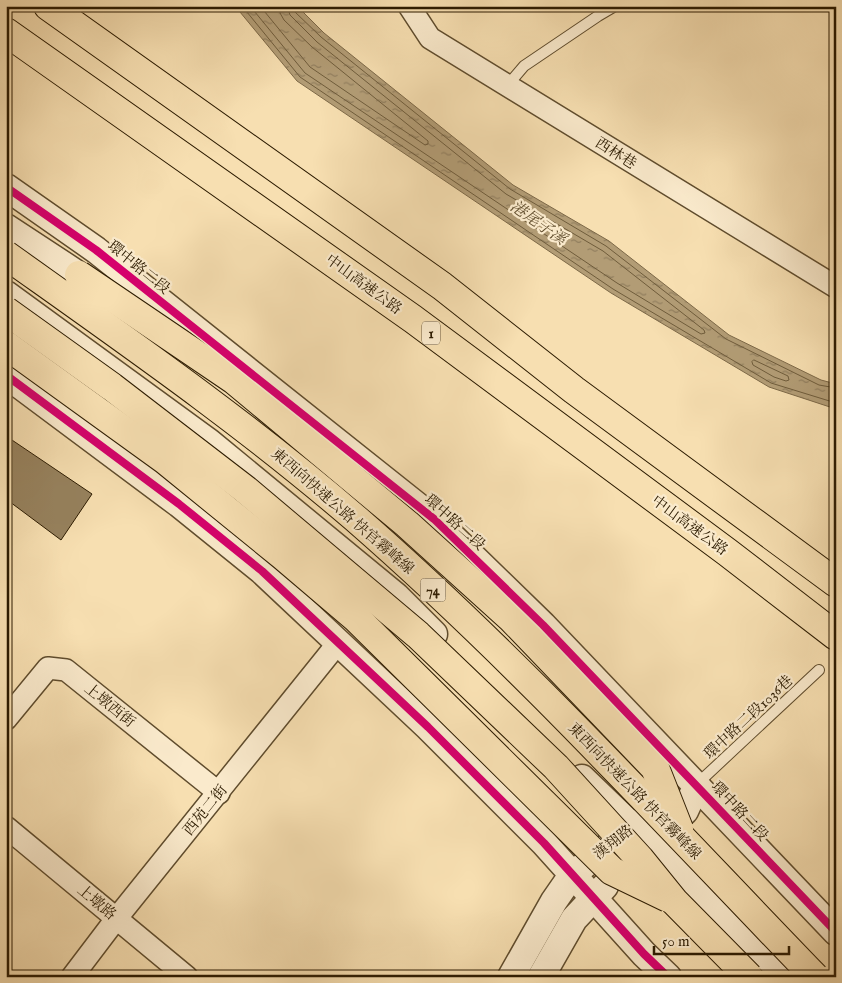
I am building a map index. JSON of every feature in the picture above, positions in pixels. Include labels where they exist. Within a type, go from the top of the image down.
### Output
[{"type":"highway","points":[[48,6],[442,286],[574,390],[836,583]]},
{"type":"highway","name":"中山高速公路","points":[[12,36],[413,319],[727,552],[836,636]]},
{"type":"highway","name":"東西向快速公路 快官霧峰線","points":[[6,255],[270,448],[355,519],[483,636],[578,731],[815,977]]},
{"type":"highway","points":[[79,275],[234,380],[407,524],[511,618],[655,768],[684,842]]},
{"type":"highway","points":[[6,313],[112,387],[246,490],[418,635],[556,767],[640,858],[674,901],[749,977]]},
{"type":"highway","points":[[6,345],[165,460],[284,556],[356,618],[612,871],[674,901]]},
{"type":"street","name":"西林巷","points":[[409,6],[430,38],[836,287]]},
{"type":"street","name":"環中路二段","points":[[6,187],[96,250],[434,519],[543,625],[836,932]]},
{"type":"street","points":[[6,227],[79,275]]},
{"type":"street","points":[[6,294],[209,442],[396,596],[637,838],[771,977]]},
{"type":"street","points":[[6,313],[199,453],[350,569],[588,796],[637,838],[788,977]]},
{"type":"street","points":[[6,375],[179,504],[262,571],[435,734],[544,843],[644,954],[668,977]]},
{"type":"street","name":"西苑二街","points":[[72,977],[116,918],[219,793],[338,643]]},
{"type":"street","name":"上墩西街","points":[[6,719],[48,668],[66,670],[219,793]]},
{"type":"street","name":"漢翔路","points":[[511,977],[554,902],[572,875],[637,838],[697,785]]},
{"type":"street","name":"上墩路","points":[[6,828],[187,977]]},
{"type":"street","name":"漢翔路","points":[[541,977],[574,919],[593,898],[637,838]]},
{"type":"lane","points":[[507,86],[524,66],[615,6]]},
{"type":"lane","name":"環中路二段1036巷","points":[[697,785],[819,670]]},
{"type":"water","name":"港尾子溪","points":[[235,6],[297,6],[324,33],[513,185],[609,241],[729,335],[821,380],[836,384],[836,409],[769,387],[611,293],[297,81]]},
{"type":"building","points":[[6,436],[92,494],[61,540],[6,499]]},
{"type":"cycle path","points":[[6,187],[96,250],[434,519],[543,625],[836,932]]},
{"type":"cycle path","points":[[6,375],[179,504],[262,571],[428,727],[544,843],[644,954],[668,977]]}]
